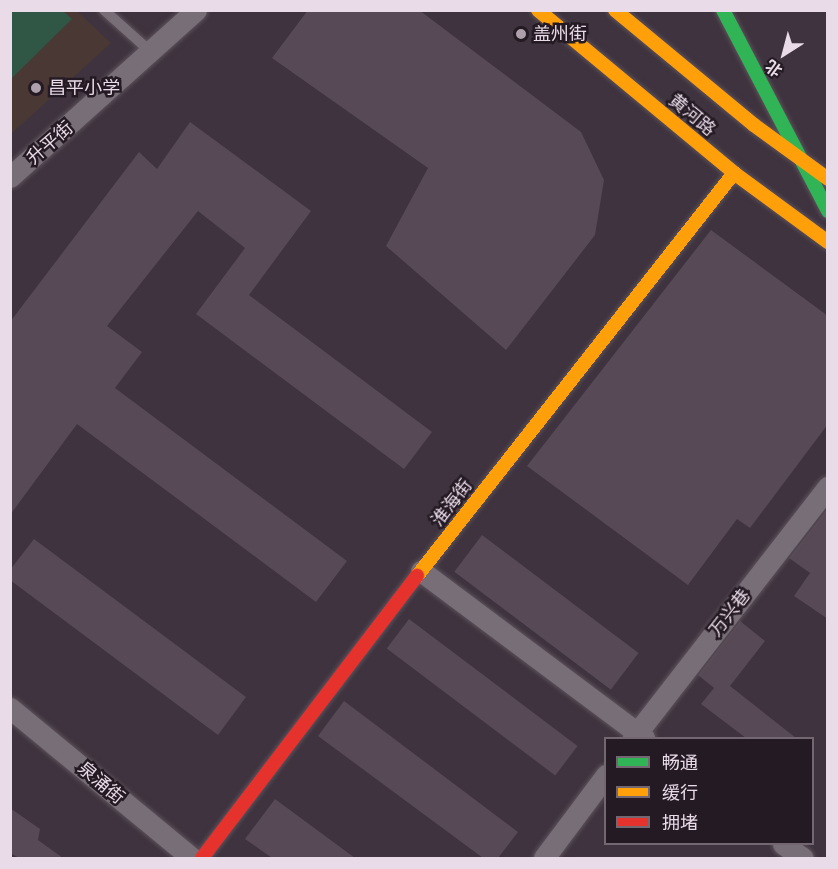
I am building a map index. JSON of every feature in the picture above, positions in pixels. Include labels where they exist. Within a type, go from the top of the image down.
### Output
[{"type":"street","name":"升平街","points":[[10,177],[152,53],[196,10]]},
{"type":"street","name":"黄河路","points":[[538,10],[734,173],[828,242]]},
{"type":"street","name":"黄河路","points":[[615,10],[797,158],[828,179]]},
{"type":"street","points":[[723,10],[797,158],[828,211]]},
{"type":"street","name":"淮海街","points":[[202,858],[421,570],[734,173]]},
{"type":"street","name":"万兴巷","points":[[638,737],[828,487]]},
{"type":"street","points":[[421,570],[638,737]]},
{"type":"street","name":"泉涌街","points":[[10,708],[192,858]]},
{"type":"street","points":[[544,858],[604,778]]},
{"type":"street","points":[[786,845],[803,858]]},
{"type":"lane","points":[[104,10],[152,53]]},
{"type":"shaded area","name":"昌平小学","points":[[11,11],[77,11],[111,43],[11,134]]},
{"type":"green space","points":[[11,10],[63,11],[72,19],[11,79]]},
{"type":"building","points":[[308,10],[419,10],[581,132],[604,180],[595,235],[506,350],[386,246],[428,168],[272,58]]},
{"type":"building","points":[[190,122],[311,211],[249,295],[432,432],[404,469],[196,314],[245,248],[198,211],[107,326],[142,352],[115,388],[347,561],[316,602],[77,424],[10,515],[10,322],[139,152],[157,169]]},
{"type":"building","points":[[711,230],[828,316],[828,424],[750,528],[737,519],[688,585],[527,466]]},
{"type":"building","points":[[828,508],[828,619],[794,596],[810,573],[789,558]]},
{"type":"building","points":[[482,535],[639,653],[611,690],[454,572]]},
{"type":"building","points":[[34,539],[246,697],[218,735],[10,580],[10,570]]},
{"type":"building","points":[[409,619],[578,746],[555,776],[387,649]]},
{"type":"building","points":[[740,621],[765,641],[730,686],[795,737],[745,737],[701,704],[714,688],[698,675]]},
{"type":"building","points":[[344,701],[518,832],[498,858],[483,858],[318,736]]},
{"type":"building","points":[[275,799],[355,858],[272,858],[245,839]]},
{"type":"building","points":[[10,808],[40,829],[38,840],[63,858],[19,858],[10,853]]},
{"type":"traffic: fast","points":[[723,10],[828,211]]},
{"type":"traffic: slow","points":[[538,10],[734,173],[828,242]]},
{"type":"traffic: slow","points":[[615,10],[754,125],[828,179]]},
{"type":"traffic: slow","points":[[417,576],[734,173]]},
{"type":"traffic: jam","points":[[202,858],[417,576]]},
{"type":"place","name":"盖州街","points":[[521,34]]},
{"type":"place","name":"昌平小学","points":[[36,88]]}]
